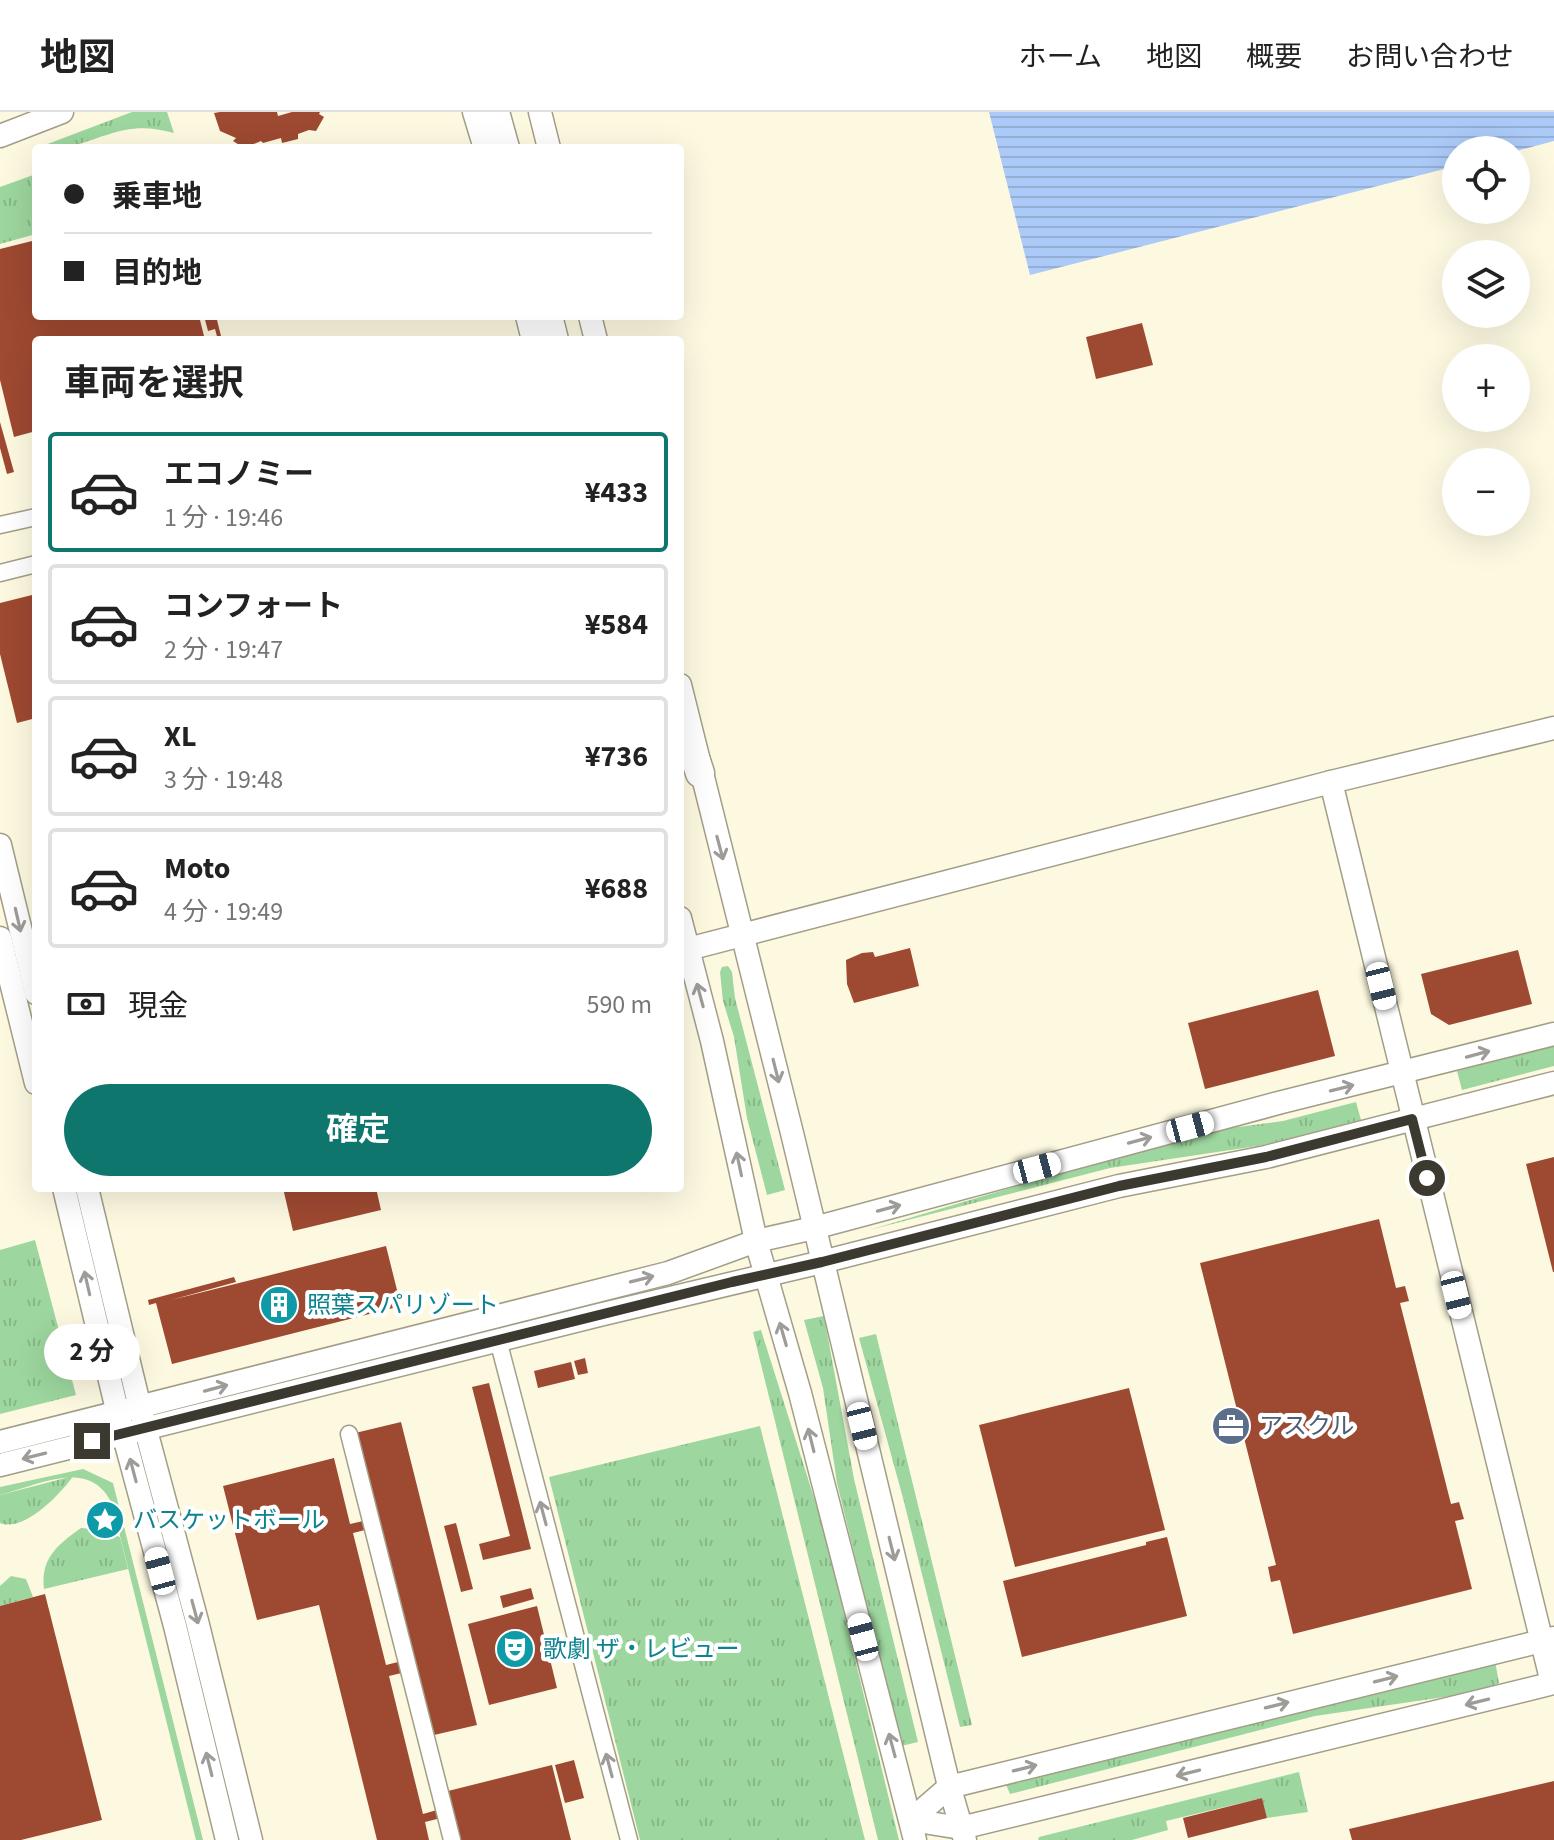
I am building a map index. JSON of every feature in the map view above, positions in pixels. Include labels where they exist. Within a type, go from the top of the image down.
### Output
[{"type":"highway","points":[[495,112],[504,144]]},
{"type":"highway","points":[[515,112],[523,144]]},
{"type":"highway","points":[[546,325],[566,336]]},
{"type":"highway","points":[[684,725],[700,773]]},
{"type":"street","points":[[0,136],[62,112]]},
{"type":"street","points":[[474,112],[484,144]]},
{"type":"street","points":[[540,112],[548,144]]},
{"type":"street","points":[[0,525],[32,518]]},
{"type":"street","points":[[0,573],[32,565]]},
{"type":"street","points":[[684,703],[963,1834]]},
{"type":"street","points":[[688,949],[1331,782],[1554,728]]},
{"type":"street","points":[[913,1830],[963,1834],[1553,1683],[1548,1639],[1412,1119],[1331,782]]},
{"type":"street","points":[[0,845],[32,1052]]},
{"type":"street","points":[[684,934],[712,1041],[756,1241],[800,1393],[913,1830]]},
{"type":"street","points":[[0,938],[23,982]]},
{"type":"street","points":[[0,1465],[121,1424],[668,1273],[756,1241],[1282,1102],[1554,1034]]},
{"type":"street","points":[[143,1418],[498,1340],[1119,1186],[1266,1157],[1554,1083]]},
{"type":"street","points":[[65,1192],[227,1840]]},
{"type":"street","points":[[88,1192],[251,1840]]},
{"type":"street","points":[[498,1340],[629,1840]]},
{"type":"street","points":[[0,1442],[121,1424]]},
{"type":"street","points":[[349,1434],[452,1840]]},
{"type":"street","points":[[913,1830],[949,1787],[1548,1639]]},
{"type":"green space","points":[[132,112],[167,112],[174,133],[158,129],[132,129],[77,144],[48,144]]},
{"type":"green space","points":[[32,175],[32,235],[0,244],[0,187]]},
{"type":"green space","points":[[728,966],[785,1190],[767,1195],[747,1118],[734,1037],[723,1001],[720,972],[722,967]]},
{"type":"green space","points":[[1554,1046],[1554,1066],[1462,1090],[1457,1071]]},
{"type":"green space","points":[[1356,1102],[1361,1120],[1264,1145],[1110,1168],[869,1230],[1108,1159],[1223,1129],[1283,1121]]},
{"type":"green space","points":[[35,1240],[76,1395],[0,1414],[0,1250]]},
{"type":"green space","points":[[824,1316],[854,1479],[918,1742],[901,1746],[837,1483],[823,1388],[804,1320]]},
{"type":"green space","points":[[761,1330],[822,1523],[899,1840],[878,1840],[753,1332]]},
{"type":"green space","points":[[876,1334],[972,1725],[960,1727],[859,1338]]},
{"type":"green space","points":[[760,1426],[865,1840],[640,1840],[549,1477]]},
{"type":"green space","points":[[83,1469],[113,1483],[203,1840],[196,1840],[112,1504],[91,1481],[77,1478],[47,1481],[0,1495],[0,1487]]},
{"type":"green space","points":[[73,1476],[41,1510],[19,1522],[9,1525],[0,1523],[0,1495]]},
{"type":"green space","points":[[81,1528],[120,1537],[128,1569],[44,1589],[45,1569],[52,1554]]},
{"type":"green space","points":[[11,1576],[26,1579],[33,1597],[0,1606],[0,1586]]},
{"type":"green space","points":[[1495,1661],[1499,1683],[1478,1692],[1315,1716],[1010,1794],[1005,1782]]},
{"type":"green space","points":[[1299,1772],[1308,1812],[1267,1818],[1262,1798],[1166,1821],[1168,1830],[1132,1840],[1038,1840],[1039,1837]]},
{"type":"water","points":[[989,112],[1554,112],[1554,141],[1530,147],[1530,136],[1442,136],[1442,170],[1030,275]]},
{"type":"building","points":[[277,112],[278,116],[292,112],[320,112],[324,117],[316,131],[298,134],[298,139],[282,143],[281,138],[263,143],[238,144],[233,141],[236,138],[220,131],[214,113]]},
{"type":"building","points":[[32,241],[32,320],[200,320],[204,336],[32,336],[32,432],[14,437],[0,380],[0,249]]},
{"type":"building","points":[[205,320],[217,320],[221,336],[217,336],[215,329],[208,331]]},
{"type":"building","points":[[1142,323],[1153,365],[1096,379],[1086,337]]},
{"type":"building","points":[[0,422],[14,472],[7,474],[0,448]]},
{"type":"building","points":[[32,595],[32,719],[17,723],[0,654],[0,603]]},
{"type":"building","points":[[910,948],[919,986],[854,1003],[847,984],[846,960],[862,953],[873,952],[875,957]]},
{"type":"building","points":[[1518,950],[1532,1004],[1449,1025],[1431,1014],[1421,974]]},
{"type":"building","points":[[1318,990],[1335,1056],[1205,1089],[1188,1023]]},
{"type":"building","points":[[1554,1157],[1554,1272],[1553,1272],[1526,1164]]},
{"type":"building","name":"照葉スパリゾート","points":[[284,1192],[377,1192],[381,1210],[293,1231]]},
{"type":"building","points":[[1379,1219],[1396,1288],[1405,1286],[1409,1301],[1400,1303],[1451,1504],[1459,1502],[1464,1519],[1455,1521],[1472,1589],[1293,1634],[1280,1580],[1271,1582],[1268,1567],[1276,1565],[1200,1263]]},
{"type":"building","name":"照葉スパリゾート","points":[[386,1246],[401,1306],[172,1364],[156,1303],[149,1305],[148,1300],[234,1277],[236,1282],[171,1300]]},
{"type":"building","points":[[585,1358],[588,1373],[578,1375],[574,1361]]},
{"type":"building","points":[[571,1362],[575,1379],[538,1388],[534,1371]]},
{"type":"building","points":[[489,1383],[531,1549],[483,1560],[479,1544],[510,1536],[472,1387]]},
{"type":"building","points":[[1129,1388],[1165,1530],[1015,1567],[979,1425]]},
{"type":"building","points":[[401,1422],[477,1725],[434,1735],[448,1791],[552,1765],[571,1840],[450,1840],[445,1817],[425,1822],[429,1840],[377,1840],[319,1605],[257,1620],[223,1486],[334,1458],[350,1524],[372,1519],[351,1434]],"holes":[[[373,1528],[406,1660],[386,1665],[353,1533]],[[410,1671],[444,1808],[423,1814],[389,1676]]]},
{"type":"building","points":[[456,1523],[473,1589],[461,1592],[444,1526]]},
{"type":"building","points":[[1167,1537],[1187,1616],[1022,1657],[1003,1581]]},
{"type":"building","points":[[531,1588],[534,1599],[503,1608],[500,1596]]},
{"type":"building","points":[[45,1594],[102,1820],[21,1840],[0,1840],[0,1606]]},
{"type":"building","points":[[537,1606],[557,1688],[489,1705],[468,1624]]},
{"type":"building","points":[[574,1760],[584,1798],[565,1803],[555,1765]]},
{"type":"building","points":[[1554,1781],[1554,1840],[1352,1840],[1349,1829]]},
{"type":"building","points":[[1262,1798],[1267,1818],[1188,1838],[1183,1818]]},
{"type":"place","name":"照葉スパリゾート","points":[[279,1305]]},
{"type":"place","name":"アスクル","points":[[1231,1426]]},
{"type":"place","name":"バスケットボール","points":[[105,1520]]},
{"type":"place","name":"歌劇 ザ・レビュー","points":[[515,1649]]},
{"type":"route","points":[[92,1441],[1119,1186],[1266,1157],[1412,1119],[1427,1178]]}]
